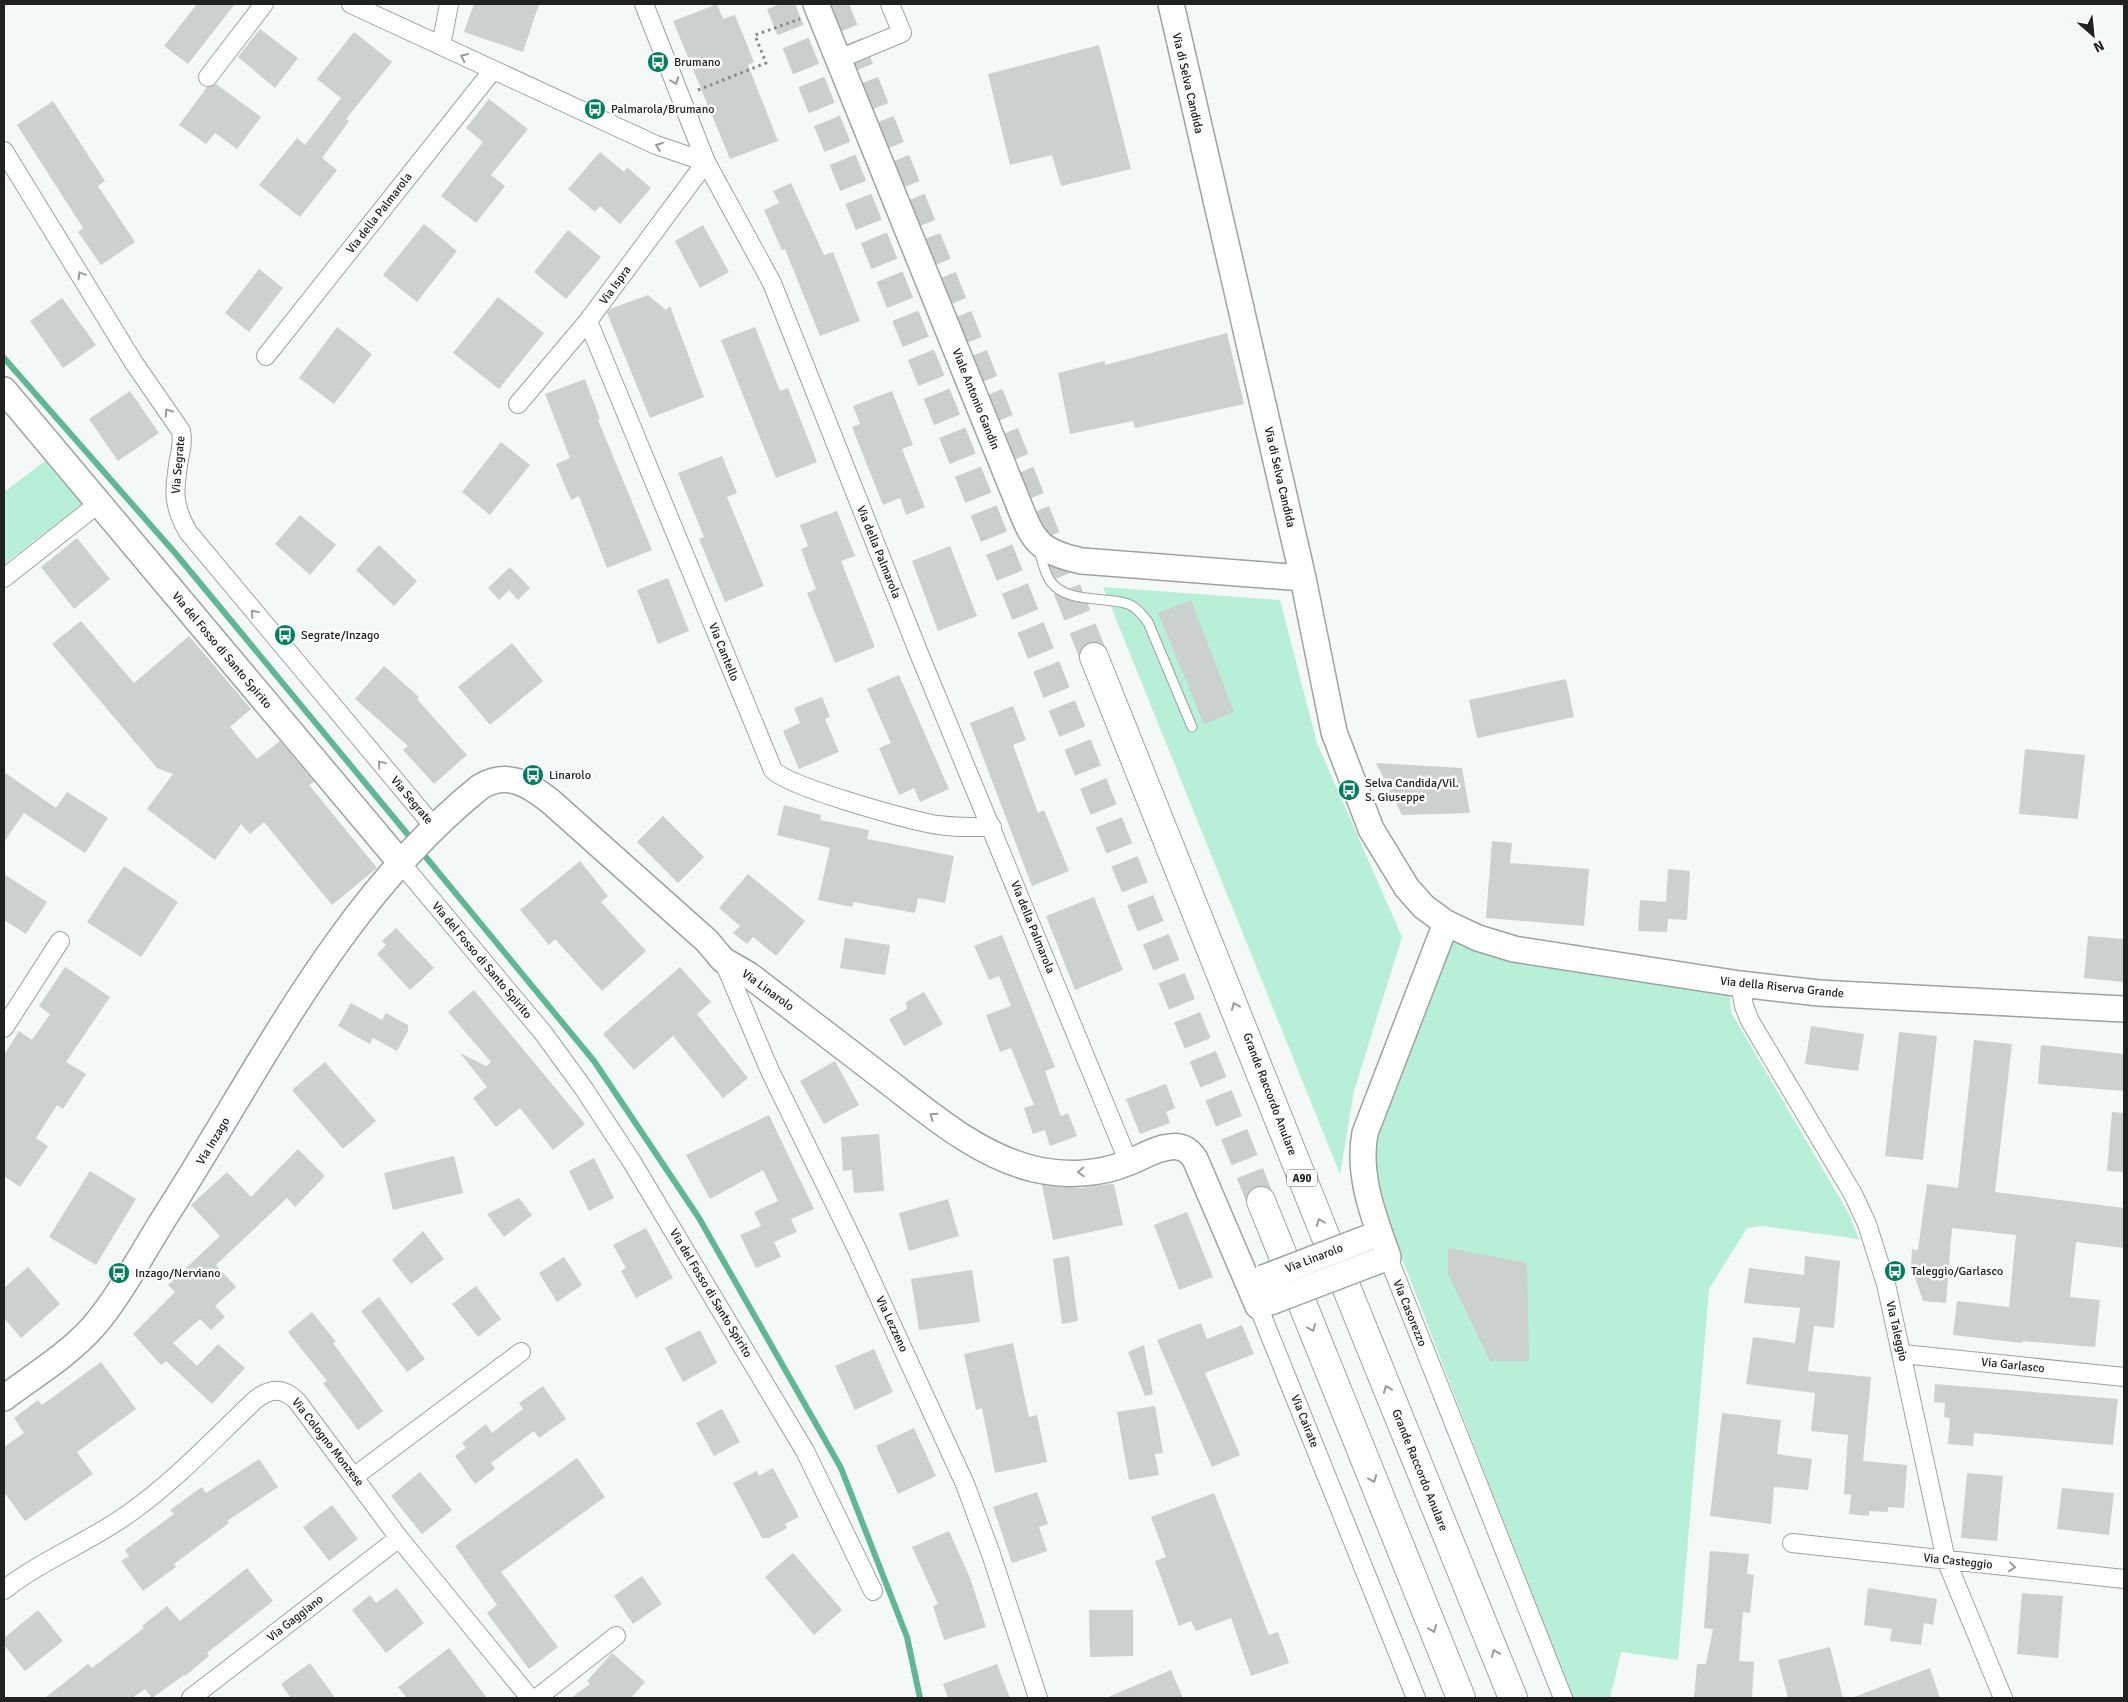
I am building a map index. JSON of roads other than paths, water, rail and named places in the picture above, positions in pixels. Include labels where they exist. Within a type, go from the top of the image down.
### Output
[{"type":"highway","name":"Grande Raccordo Anulare","points":[[1094,657],[1513,1698]]},
{"type":"highway","points":[[1261,1202],[1461,1698]]},
{"type":"street","points":[[208,78],[264,4]]},
{"type":"street","points":[[351,4],[656,145],[706,162]]},
{"type":"street","points":[[441,46],[450,4]]},
{"type":"street","name":"Via della Palmarola","points":[[644,4],[706,162],[772,283],[920,656],[1129,1163]]},
{"type":"street","points":[[839,59],[902,33],[890,4]]},
{"type":"street","name":"Via di Selva Candida","points":[[1171,4],[1303,578],[1334,732],[1371,829],[1406,888],[1424,907],[1446,923]]},
{"type":"street","name":"Viale Antonio Gandin","points":[[818,8],[1014,495],[1036,542]]},
{"type":"street","name":"Via della Palmarola","points":[[266,356],[493,70]]},
{"type":"street","name":"Via Segrate","points":[[4,151],[134,363],[181,431],[182,444],[174,491],[177,510],[188,532],[435,828]]},
{"type":"street","name":"Via Ispra","points":[[518,404],[588,321],[706,162]]},
{"type":"street","name":"Via Cantello","points":[[588,321],[773,770],[796,784],[927,823],[956,827],[992,827]]},
{"type":"street","name":"Via del Fosso di Santo Spirito","points":[[4,390],[544,1034],[584,1089],[632,1162],[796,1435],[873,1591]]},
{"type":"street","points":[[4,578],[98,504]]},
{"type":"street","points":[[1036,542],[1058,555],[1082,561],[1303,578]]},
{"type":"street","name":"Via Linarolo","points":[[400,862],[462,802],[487,783],[506,778],[520,781],[550,800],[707,941],[723,960],[749,975],[930,1114],[992,1153],[1019,1165],[1053,1172],[1092,1172],[1129,1163],[1164,1148],[1184,1148]]},
{"type":"street","name":"Via Inzago","points":[[4,1398],[78,1342],[103,1314],[201,1160],[292,1011],[338,941],[400,862]]},
{"type":"street","name":"Via della Riserva Grande","points":[[1446,923],[1478,938],[1514,949],[1740,984],[1820,993],[2124,1009]]},
{"type":"street","name":"Via Casorezzo","points":[[1446,923],[1365,1133],[1363,1169],[1373,1235],[1563,1698]]},
{"type":"street","points":[[4,1028],[60,941]]},
{"type":"street","name":"Via Lezzeno","points":[[723,960],[770,1071],[860,1256],[961,1475],[991,1554],[1038,1698]]},
{"type":"street","name":"Via Taleggio","points":[[1740,984],[1744,1006],[1750,1021],[1863,1214],[1886,1284],[1903,1354],[1946,1560],[2003,1698]]},
{"type":"street","name":"Via Cairate","points":[[1184,1148],[1195,1159],[1266,1304],[1416,1698]]},
{"type":"street","name":"Via Linarolo","points":[[1256,1281],[1373,1235]]},
{"type":"street","name":"Via Linarolo","points":[[1266,1304],[1383,1259]]},
{"type":"street","points":[[355,1476],[521,1352]]},
{"type":"street","name":"Via Garlasco","points":[[1903,1354],[2124,1377]]},
{"type":"street","name":"Via Cologno Monzese","points":[[4,1590],[35,1567],[130,1513],[171,1480],[255,1400],[269,1391],[279,1390],[293,1398],[355,1476],[399,1538],[530,1698]]},
{"type":"street","name":"Via Gaggiano","points":[[191,1698],[399,1538]]},
{"type":"street","name":"Via Casteggio","points":[[1792,1543],[2124,1578]]},
{"type":"street","points":[[537,1698],[616,1636]]},
{"type":"lane","points":[[1036,542],[1046,573],[1055,586],[1075,595],[1129,604],[1139,611],[1148,622],[1192,726]]},
{"type":"waterway","points":[[4,358],[176,554],[414,842]]},
{"type":"waterway","points":[[420,850],[594,1061],[699,1218],[841,1468],[907,1637],[920,1698]]},
{"type":"tunnel","points":[[780,4],[1261,1201]]},
{"type":"tunnel","points":[[834,4],[1094,657]]},
{"type":"place","name":"Brumano","points":[[658,62]]},
{"type":"place","name":"Palmarola/Brumano","points":[[595,109]]},
{"type":"place","name":"Segrate/Inzago","points":[[285,635]]},
{"type":"place","name":"Linarolo","points":[[533,775]]},
{"type":"place","name":"Selva Candida/Vil. S. Giuseppe","points":[[1349,790]]},
{"type":"place","name":"Taleggio/Garlasco","points":[[1895,1271]]},
{"type":"place","name":"Inzago/Nerviano","points":[[119,1273]]}]
